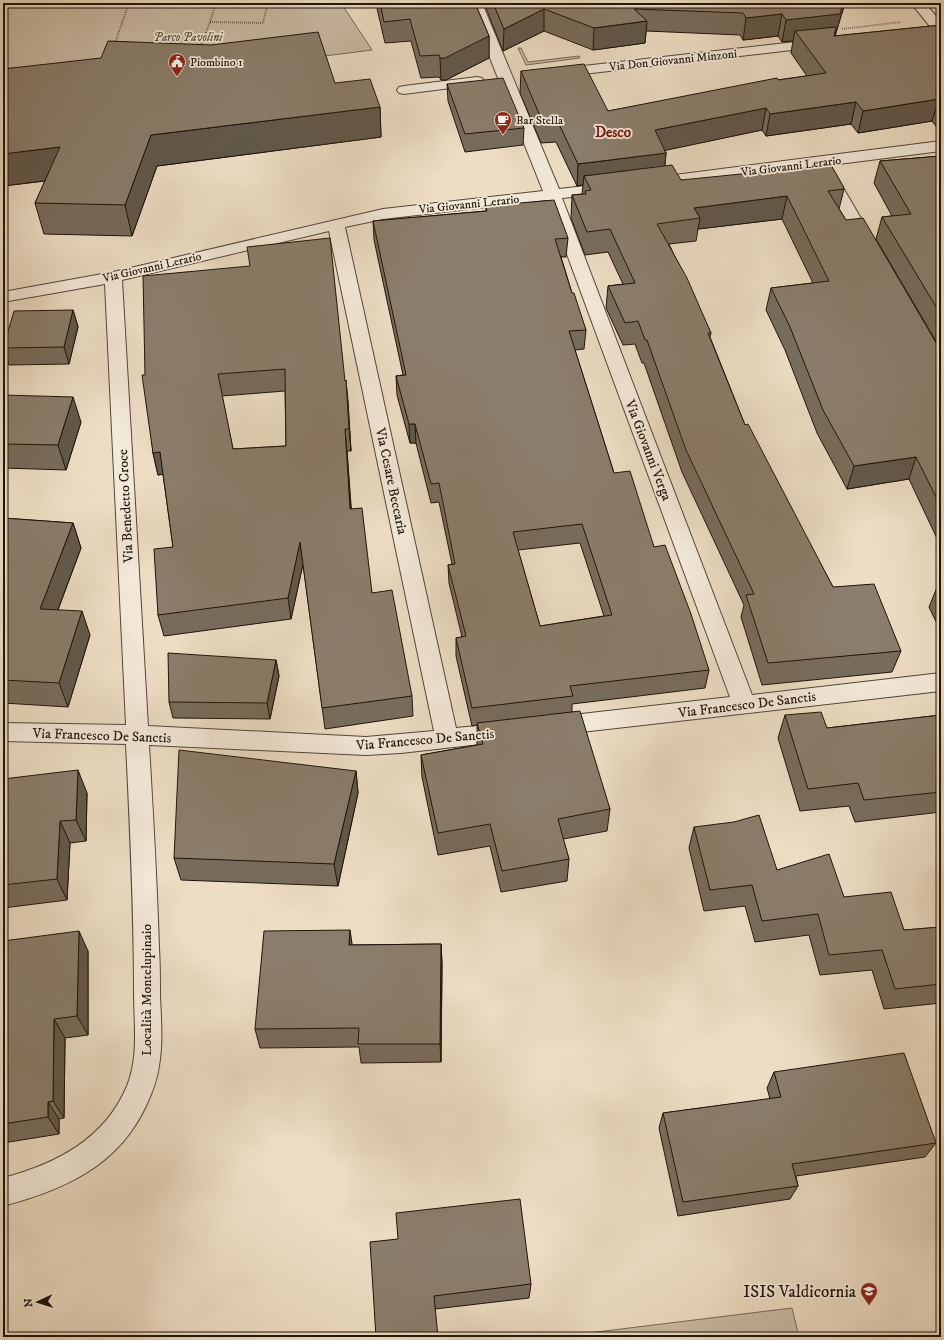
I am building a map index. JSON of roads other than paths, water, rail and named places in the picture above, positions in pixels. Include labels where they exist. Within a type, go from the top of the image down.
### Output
[{"type":"street","name":"Via Giovanni Verga","points":[[475,3],[507,78],[553,195],[744,704]]},
{"type":"street","points":[[918,3],[941,30]]},
{"type":"street","points":[[925,31],[941,30]]},
{"type":"street","name":"Via Don Giovanni Minzoni","points":[[546,74],[838,41]]},
{"type":"street","points":[[404,90],[522,76]]},
{"type":"street","name":"Via Giovanni Lerario","points":[[3,297],[113,277],[383,214],[630,186],[941,146]]},
{"type":"street","points":[[821,162],[877,258]]},
{"type":"street","name":"Via Cesare Beccaria","points":[[336,224],[447,739]]},
{"type":"street","name":"Via Benedetto Croce","points":[[113,277],[138,735]]},
{"type":"street","name":"Via Francesco De Sanctis","points":[[3,732],[138,735],[366,746],[447,739],[941,682]]},
{"type":"street","name":"Località Montelupinaio","points":[[3,1192],[26,1187],[74,1166],[103,1145],[126,1117],[140,1088],[148,1057],[147,942],[138,735]]},
{"type":"place","name":"Piombino 1","points":[[177,77]]},
{"type":"place","name":"Bar Stella","points":[[503,135]]},
{"type":"place","name":"ISIS Valdicornia","points":[[869,1306]]},
{"type":"district","name":"Desco","points":[[613,132]]},
{"type":"park label","name":"Parco Pavolini","points":[[188,37]]}]
